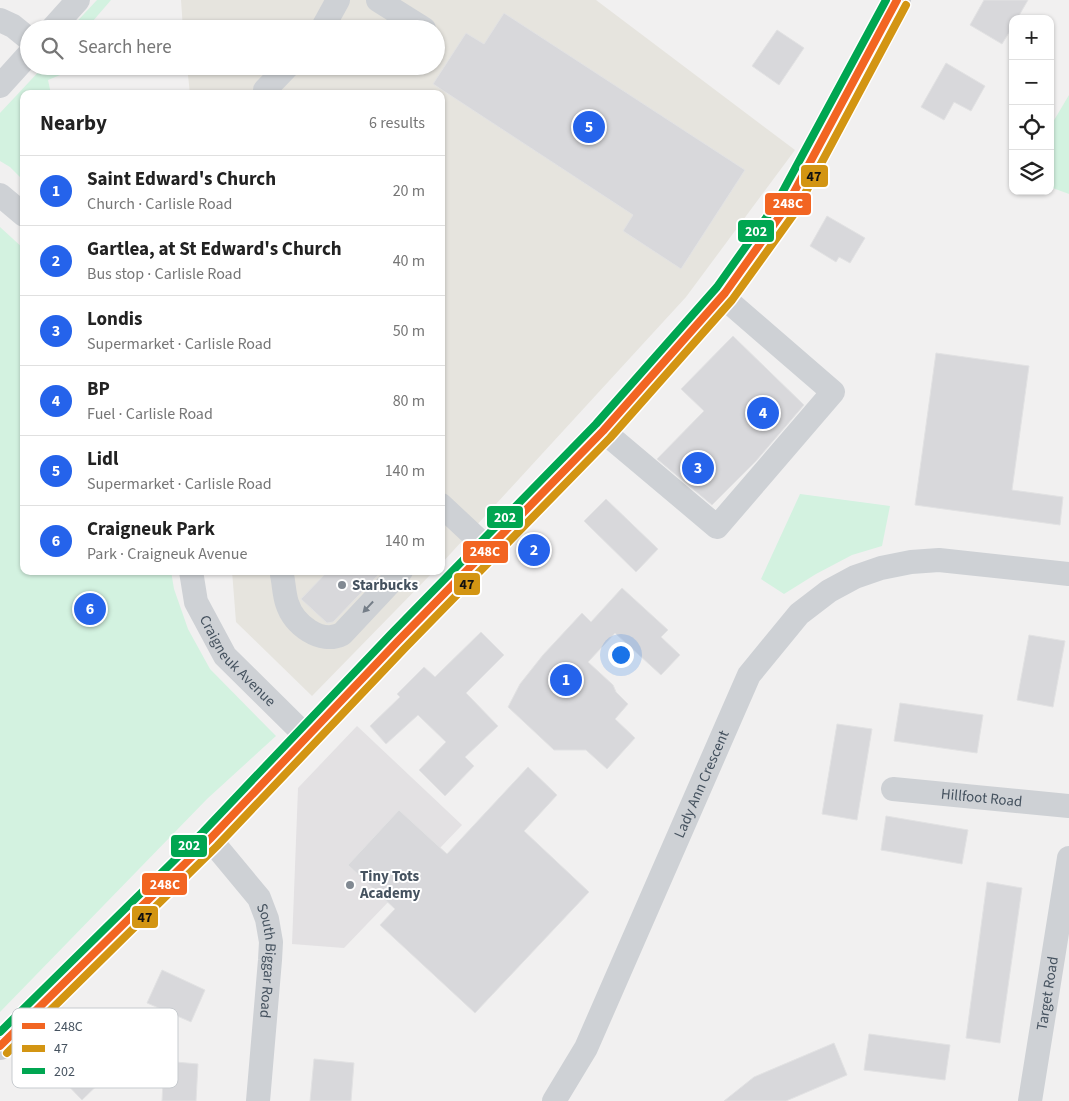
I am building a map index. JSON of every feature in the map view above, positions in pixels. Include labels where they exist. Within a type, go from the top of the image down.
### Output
[{"type":"main road","points":[[39,1008],[210,839],[603,431],[722,296],[785,209],[897,0]]},
{"type":"main road","points":[[0,1046],[12,1034]]},
{"type":"street","points":[[60,20],[78,0]]},
{"type":"street","points":[[327,20],[338,0]]},
{"type":"street","points":[[378,0],[410,20]]},
{"type":"street","points":[[0,20],[20,32]]},
{"type":"street","points":[[0,86],[20,64]]},
{"type":"street","points":[[265,90],[279,75]]},
{"type":"street","points":[[0,195],[20,212]]},
{"type":"street","points":[[603,431],[717,527],[833,392],[722,296]]},
{"type":"street","points":[[445,510],[488,549]]},
{"type":"street","name":"Lady Ann Crescent","points":[[554,1101],[586,1048],[749,675],[799,614],[829,591],[855,577],[881,568],[911,562],[939,560],[1068,574]]},
{"type":"street","name":"Craigneuk Avenue","points":[[192,575],[196,602],[225,656],[307,737]]},
{"type":"street","points":[[283,575],[287,605],[296,619],[310,632],[323,638],[334,638],[342,634],[397,575]]},
{"type":"street","name":"Hillfoot Road","points":[[893,789],[1069,806]]},
{"type":"street","name":"South Biggar Road","points":[[210,839],[259,898],[267,919],[271,942],[258,1101]]},
{"type":"street","name":"Target Road","points":[[1030,1101],[1069,858]]},
{"type":"shaded area","points":[[181,0],[596,0],[795,150],[686,297],[445,560],[445,90],[190,90],[188,75],[445,75],[445,20],[182,20]]},
{"type":"shaded area","points":[[232,575],[430,575],[312,696],[236,622]]},
{"type":"shaded area","name":"Tiny Tots Academy","points":[[357,726],[462,825],[344,948],[292,944],[298,788]]},
{"type":"green space","points":[[97,0],[111,0],[94,20],[78,20]]},
{"type":"green space","points":[[36,75],[60,75],[48,80],[50,90],[22,90]]},
{"type":"green space","points":[[20,92],[20,177],[10,167],[0,161],[0,113]]},
{"type":"green space","points":[[1069,95],[1069,194],[1054,188],[1054,120]]},
{"type":"green space","points":[[0,227],[20,245],[20,575],[172,575],[174,589],[188,629],[210,669],[276,736],[207,799],[0,1012]]},
{"type":"green space","points":[[800,494],[890,506],[882,546],[852,555],[784,594],[761,579]]},
{"type":"building","points":[[984,0],[1028,0],[1019,15],[1009,15],[1009,33],[1002,44],[970,25]]},
{"type":"building","points":[[504,13],[745,170],[681,269],[623,231],[633,215],[445,92],[445,90],[433,84],[439,75],[445,75],[445,65],[466,33],[484,44]]},
{"type":"building","points":[[777,30],[804,48],[779,85],[752,66]]},
{"type":"building","points":[[946,63],[985,86],[971,111],[954,102],[944,120],[921,107]]},
{"type":"building","points":[[827,216],[865,238],[850,263],[839,257],[836,262],[810,246]]},
{"type":"building","points":[[733,336],[804,405],[756,461],[712,505],[657,459],[704,411],[681,389]]},
{"type":"building","points":[[936,353],[1029,366],[1012,490],[1063,497],[1060,525],[915,505]]},
{"type":"building","points":[[606,499],[658,549],[636,572],[584,521]]},
{"type":"building","name":"Starbucks","points":[[324,575],[378,575],[333,622],[327,623],[301,599]]},
{"type":"building","points":[[622,588],[668,630],[661,637],[680,655],[661,675],[615,633],[588,662],[613,685],[616,692],[628,704],[615,719],[635,738],[607,769],[586,750],[554,750],[508,707],[520,684],[543,655],[582,613],[591,622]]},
{"type":"building","points":[[481,632],[504,655],[466,693],[498,726],[465,757],[474,766],[445,796],[419,770],[446,742],[418,715],[386,744],[370,726],[400,697],[397,694],[424,667],[435,677]]},
{"type":"building","points":[[1029,635],[1065,641],[1053,707],[1017,700]]},
{"type":"building","points":[[900,703],[983,715],[977,753],[894,741]]},
{"type":"building","points":[[837,724],[872,729],[857,820],[822,814]]},
{"type":"building","points":[[528,767],[557,795],[524,831],[589,892],[475,1013],[380,925],[395,909],[348,865],[399,810],[447,854]]},
{"type":"building","points":[[886,816],[968,830],[962,864],[881,850]]},
{"type":"building","points":[[987,882],[1022,888],[1000,1043],[966,1038]]},
{"type":"building","points":[[162,970],[205,990],[191,1022],[178,1016],[178,1008],[159,1008],[147,1003]]},
{"type":"building","points":[[869,1034],[950,1045],[945,1080],[864,1070]]},
{"type":"building","points":[[834,1043],[847,1075],[786,1101],[724,1101],[754,1077]]},
{"type":"building","points":[[314,1059],[354,1063],[351,1101],[310,1101]]},
{"type":"building","points":[[178,1062],[198,1064],[196,1101],[162,1101],[163,1088],[178,1088]]},
{"type":"building","points":[[70,1088],[94,1088],[82,1100]]},
{"type":"transit line","name":"202","points":[[24,1008],[203,832],[391,634],[596,424],[717,287],[776,204],[886,0]]},
{"type":"transit line","name":"248C","points":[[39,1008],[210,839],[398,641],[603,431],[725,293],[785,209],[897,0]]},
{"type":"transit line","name":"47","points":[[53,1008],[217,846],[405,648],[610,438],[732,300],[794,214],[906,5]]},
{"type":"transit line","name":"202","points":[[0,1032],[12,1020]]},
{"type":"transit line","name":"248C","points":[[0,1046],[12,1034]]},
{"type":"transit line","name":"47","points":[[7,1053],[12,1048]]},
{"type":"place","name":"Lidl","points":[[589,127]]},
{"type":"place","name":"BP","points":[[763,413]]},
{"type":"place","name":"Londis","points":[[698,468]]},
{"type":"place","name":"Gartlea, at St Edward's Church","points":[[534,550]]},
{"type":"place","name":"Starbucks","points":[[342,585]]},
{"type":"place","name":"Craigneuk Park","points":[[90,609]]},
{"type":"place","name":"Saint Edward's Church","points":[[566,680]]},
{"type":"place","name":"Tiny Tots Academy","points":[[350,885]]}]
